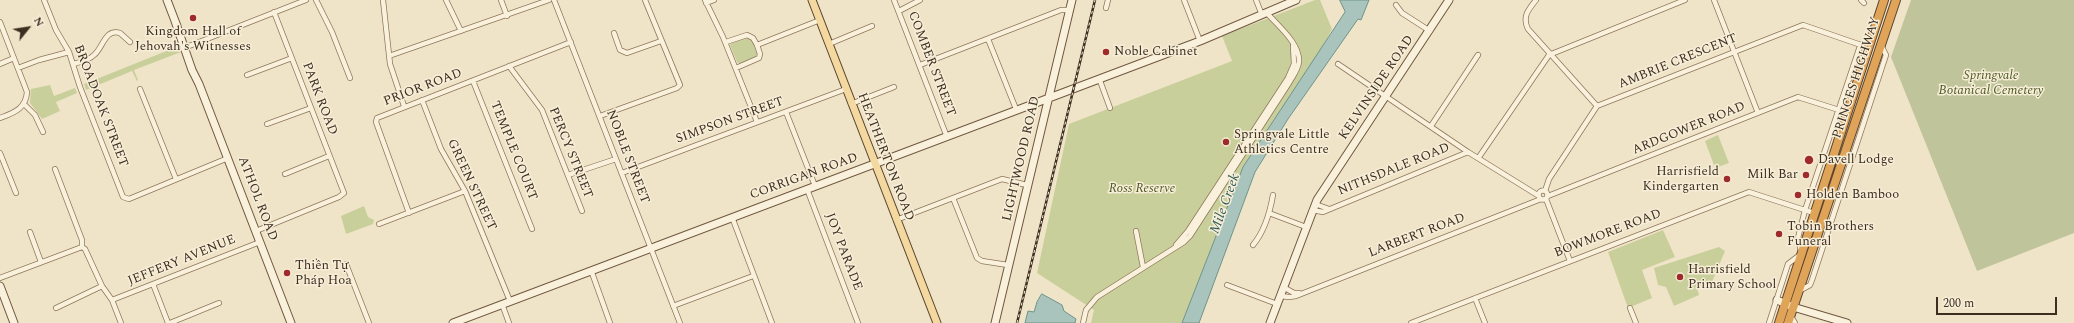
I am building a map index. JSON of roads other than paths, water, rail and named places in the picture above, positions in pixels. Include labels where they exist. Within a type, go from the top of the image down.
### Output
[{"type":"highway","name":"PRINCES HIGHWAY","points":[[1791,321],[1790,303],[1802,253],[1884,0]]},
{"type":"highway","name":"PRINCES HIGHWAY","points":[[1779,323],[1790,303],[1799,291],[1896,0]]},
{"type":"highway","points":[[1814,213],[1823,217]]},
{"type":"highway","points":[[1811,226],[1820,229]]},
{"type":"main road","name":"ATHOL ROAD","points":[[167,0],[291,323]]},
{"type":"main road","name":"HEATHERTON ROAD","points":[[812,0],[937,323]]},
{"type":"main road","name":"LIGHTWOOD ROAD","points":[[995,323],[1072,0]]},
{"type":"main road","name":"CORRIGAN ROAD","points":[[453,323],[947,137],[1016,109],[1200,41],[1296,0]]},
{"type":"main road","name":"KELVINSIDE ROAD","points":[[1270,323],[1313,207],[1449,0]]},
{"type":"main road","points":[[0,286],[2,295],[14,323]]},
{"type":"main road","points":[[1777,300],[1790,303],[1847,323]]},
{"type":"street","name":"BROADOAK STREET","points":[[44,0],[56,30],[69,52],[82,92],[125,198],[129,199],[176,180]]},
{"type":"street","points":[[185,47],[306,0]]},
{"type":"street","points":[[316,0],[332,32],[350,78]]},
{"type":"street","points":[[383,0],[392,72],[404,106]]},
{"type":"street","points":[[446,0],[461,31]]},
{"type":"street","points":[[501,0],[506,16]]},
{"type":"street","points":[[389,56],[549,0]]},
{"type":"street","name":"NOBLE STREET","points":[[554,0],[680,323]]},
{"type":"street","points":[[600,116],[677,88],[680,85],[645,0]]},
{"type":"street","points":[[714,0],[706,2],[726,42],[757,122]]},
{"type":"street","name":"COMBER STREET","points":[[894,0],[947,137]]},
{"type":"street","points":[[899,11],[920,0]]},
{"type":"street","points":[[1106,8],[1108,0]]},
{"type":"street","points":[[1184,0],[1200,41]]},
{"type":"street","points":[[1083,323],[1086,310],[1097,297],[1173,247],[1188,231],[1288,78],[1294,64],[1292,43],[1264,14],[1256,0]]},
{"type":"street","points":[[1536,0],[1525,14],[1524,22],[1549,55],[1597,106],[1549,179],[1543,197]]},
{"type":"street","points":[[1478,157],[1549,55],[1685,0]]},
{"type":"street","points":[[1714,0],[1758,113]]},
{"type":"street","points":[[1396,5],[1402,13],[1430,31]]},
{"type":"street","points":[[920,65],[1061,10],[1069,10]]},
{"type":"street","name":"PARK ROAD","points":[[256,231],[339,197],[344,193],[274,12]]},
{"type":"street","points":[[757,46],[820,20]]},
{"type":"street","points":[[0,22],[27,90],[24,104],[16,112],[0,118]]},
{"type":"street","name":"AMBRIE CRESCENT","points":[[1597,106],[1803,25],[1861,44]]},
{"type":"street","points":[[829,44],[872,26]]},
{"type":"street","points":[[73,64],[93,56],[107,36],[111,33],[120,33],[130,42]]},
{"type":"street","points":[[614,34],[620,50],[627,53],[661,41]]},
{"type":"street","points":[[726,42],[747,35],[753,38],[757,46],[760,54],[759,58],[736,68]]},
{"type":"street","points":[[1770,323],[1788,264],[1802,253],[1798,238],[1861,44],[1872,37]]},
{"type":"street","points":[[988,39],[1016,109]]},
{"type":"street","name":"PRIOR ROAD","points":[[409,213],[376,122],[380,116],[474,81],[571,42]]},
{"type":"street","points":[[1799,291],[1810,284],[1812,280],[1886,55],[1881,44]]},
{"type":"street","points":[[18,68],[39,60],[69,52]]},
{"type":"street","points":[[1431,126],[1478,55]]},
{"type":"street","points":[[0,64],[14,58]]},
{"type":"street","points":[[247,75],[292,58]]},
{"type":"street","points":[[1338,64],[1386,95],[1468,152],[1543,197]]},
{"type":"street","name":"PERCY STREET","points":[[509,66],[542,110],[582,211]]},
{"type":"street","points":[[1099,78],[1110,108]]},
{"type":"street","name":"TEMPLE COURT","points":[[474,81],[532,229]]},
{"type":"street","points":[[852,104],[894,87]]},
{"type":"street","points":[[140,89],[176,180],[228,158]]},
{"type":"street","name":"SIMPSON STREET","points":[[622,173],[846,89]]},
{"type":"street","name":"ARDGOWER ROAD","points":[[1543,197],[1798,97],[1839,110]]},
{"type":"street","name":"GREEN STREET","points":[[422,100],[441,149],[465,191],[510,301]]},
{"type":"street","points":[[24,104],[35,115],[43,132]]},
{"type":"street","points":[[267,124],[311,108]]},
{"type":"street","points":[[786,112],[815,186]]},
{"type":"street","name":"NITHSDALE ROAD","points":[[1313,207],[1328,209],[1468,152]]},
{"type":"street","points":[[0,153],[16,193]]},
{"type":"street","points":[[285,174],[329,156]]},
{"type":"street","points":[[568,175],[616,158]]},
{"type":"street","points":[[55,169],[82,240],[82,247],[85,249],[102,286],[112,300],[121,323]]},
{"type":"street","points":[[896,220],[1002,179],[1027,185]]},
{"type":"street","name":"JOY PARADE","points":[[807,189],[858,323]]},
{"type":"street","points":[[378,224],[465,191]]},
{"type":"street","points":[[1544,191],[1540,192],[1570,260]]},
{"type":"street","name":"BOWMORE ROAD","points":[[1411,323],[1570,260],[1749,192],[1814,213]]},
{"type":"street","points":[[1253,245],[1258,239],[1269,213],[1273,195]]},
{"type":"street","name":"LARBERT ROAD","points":[[1280,296],[1291,297],[1543,197]]},
{"type":"street","points":[[953,198],[977,258],[982,261],[1008,265]]},
{"type":"street","points":[[1269,213],[1306,227]]},
{"type":"street","points":[[732,217],[772,323]]},
{"type":"street","points":[[1136,231],[1143,267]]},
{"type":"street","points":[[30,232],[41,262]]},
{"type":"street","name":"JEFFERY AVENUE","points":[[112,300],[260,242]]},
{"type":"street","points":[[0,278],[82,247]]},
{"type":"street","points":[[346,264],[369,323]]},
{"type":"street","points":[[591,270],[610,323]]},
{"type":"street","points":[[673,306],[753,276]]},
{"type":"street","points":[[153,284],[169,323],[220,303]]},
{"type":"street","points":[[1227,285],[1277,304]]},
{"type":"street","points":[[56,308],[102,286]]},
{"type":"street","points":[[1284,287],[1294,293],[1301,293]]},
{"type":"street","points":[[1475,298],[1485,323]]},
{"type":"street","points":[[502,304],[509,323]]},
{"type":"street","points":[[1630,308],[1636,323]]},
{"type":"water","points":[[1340,0],[1369,0],[1361,20],[1358,19],[1288,119],[1255,172],[1199,323],[1182,323],[1243,167],[1345,12]]},
{"type":"water","points":[[1042,294],[1062,305],[1064,311],[1076,319],[1075,323],[1025,323],[1028,311],[1034,312],[1037,302]]},
{"type":"railway","points":[[1017,323],[1095,0]]},
{"type":"place","name":"Kingdom Hall of Jehovah's Witnesses","points":[[193,18]]},
{"type":"place","name":"Noble Cabinet","points":[[1106,52]]},
{"type":"place","name":"Springvale Little Athletics Centre","points":[[1226,142]]},
{"type":"place","name":"Davell Lodge","points":[[1809,160]]},
{"type":"place","name":"Milk Bar","points":[[1806,175]]},
{"type":"place","name":"Harrisfield Kindergarten","points":[[1727,179]]},
{"type":"place","name":"Holden Bamboo","points":[[1798,195]]},
{"type":"place","name":"Tobin Brothers Funeral","points":[[1779,234]]},
{"type":"place","name":"Thiền Tự Pháp Hoa","points":[[287,273]]},
{"type":"place","name":"Harrisfield Primary School","points":[[1680,277]]},
{"type":"park label","name":"Springvale Botanical Cemetery","points":[[1991,84]]},
{"type":"park label","name":"Ross Reserve","points":[[1142,189]]},
{"type":"water label","name":"Mile Creek","points":[[1226,204]]}]
